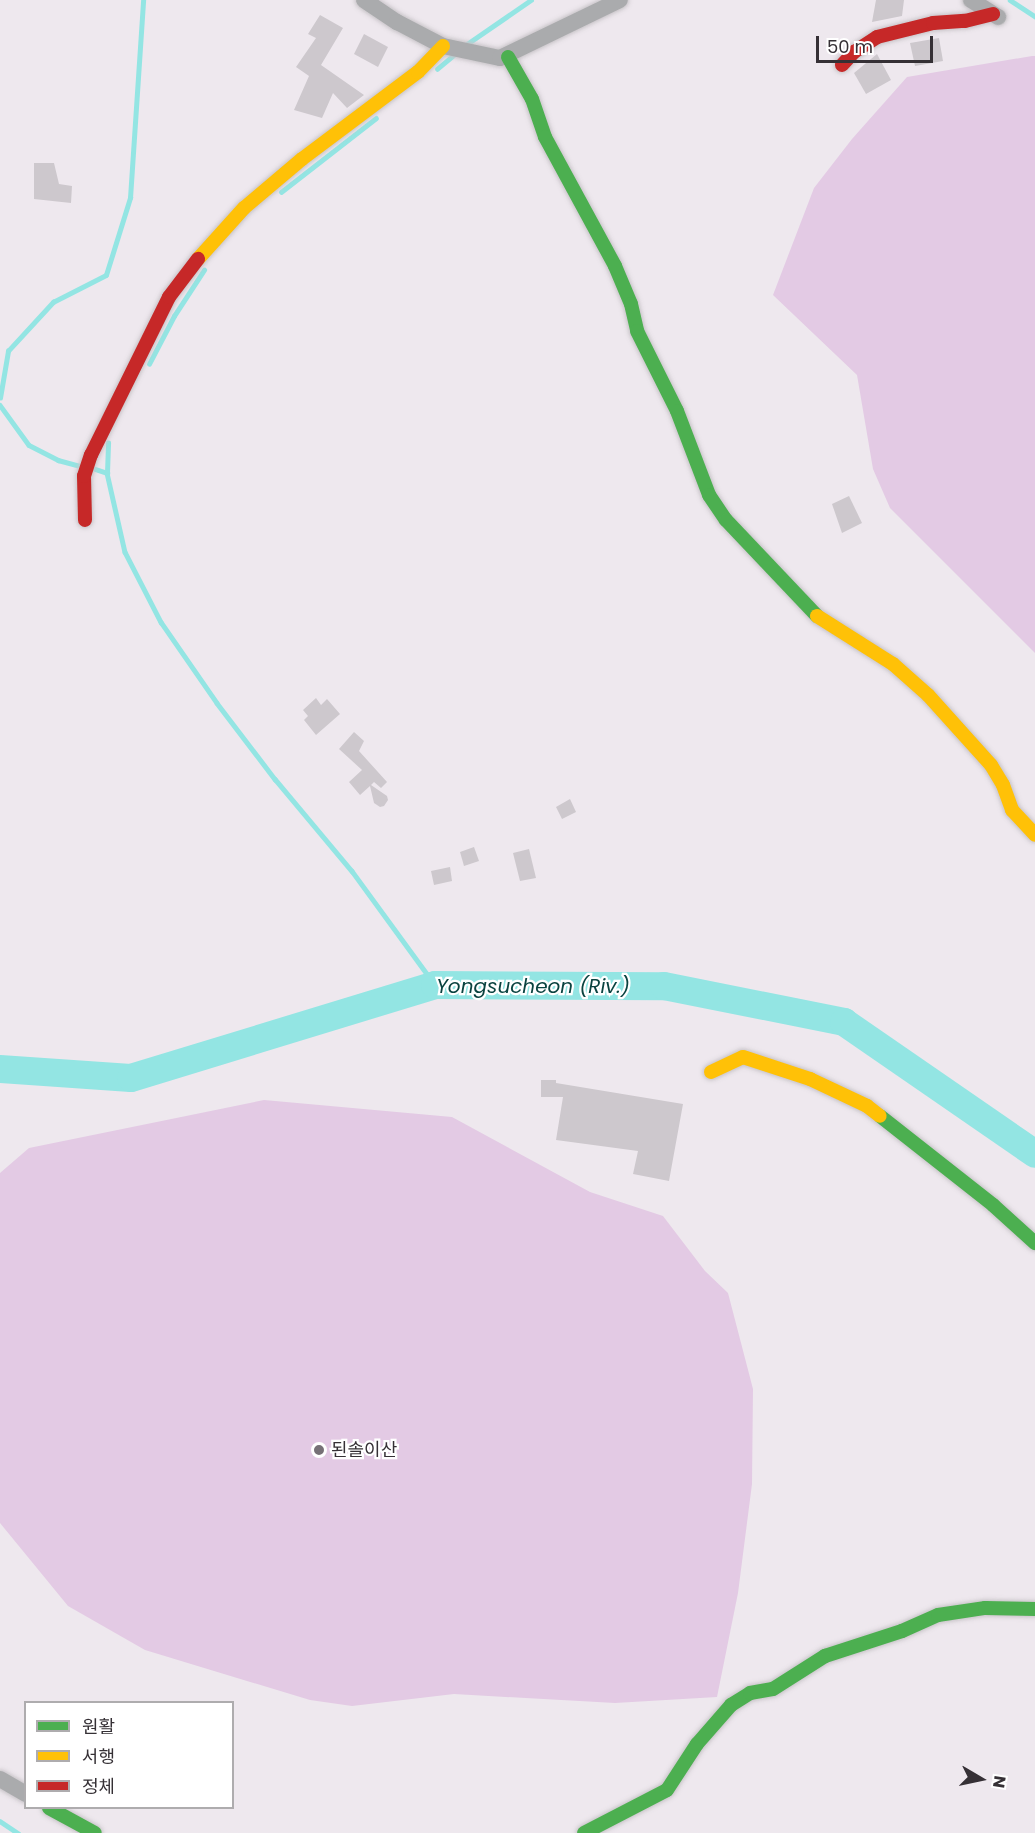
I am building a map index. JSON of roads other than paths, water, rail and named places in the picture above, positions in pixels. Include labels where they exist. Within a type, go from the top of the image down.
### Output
[{"type":"street","points":[[364,0],[389,18],[445,47],[478,56],[508,57],[620,0]]},
{"type":"street","points":[[971,0],[998,17]]},
{"type":"street","points":[[842,65],[854,52],[877,37],[933,23],[998,17]]},
{"type":"street","points":[[85,520],[84,476],[91,455],[168,297],[207,248],[279,177],[418,72],[445,47]]},
{"type":"street","points":[[508,57],[532,99],[545,137],[615,266],[631,304],[637,331],[677,411],[709,495],[726,520],[780,581],[820,619],[893,664],[928,695],[991,765],[1003,785],[1012,810],[1035,835]]},
{"type":"street","points":[[711,1072],[743,1057],[810,1079],[867,1106],[993,1205],[1035,1244]]},
{"type":"street","points":[[584,1833],[667,1790],[697,1744],[731,1705],[750,1693],[773,1689],[825,1656],[902,1631],[938,1615],[985,1608],[1035,1609]]},
{"type":"street","points":[[0,1779],[24,1793]]},
{"type":"street","points":[[51,1809],[95,1833]]},
{"type":"waterway","points":[[0,398],[8,351],[53,302],[106,275],[130,198],[143,0]]},
{"type":"waterway","points":[[464,46],[531,0]]},
{"type":"waterway","points":[[1010,0],[1035,16]]},
{"type":"waterway","points":[[437,69],[455,54]]},
{"type":"waterway","points":[[281,192],[376,118]]},
{"type":"waterway","points":[[149,364],[174,316],[204,270]]},
{"type":"waterway","points":[[0,405],[29,445],[58,460],[81,466]]},
{"type":"waterway","points":[[107,473],[108,443]]},
{"type":"waterway","points":[[95,469],[107,473],[125,552],[161,622],[217,703],[275,779],[352,871],[435,985]]},
{"type":"waterway","name":"Yongsucheon (Riv.)","points":[[0,1069],[131,1078],[435,985],[664,986],[844,1022],[1035,1154]]},
{"type":"waterway","points":[[0,1821],[18,1833]]},
{"type":"place","name":"된솔이산","points":[[319,1450]]}]
